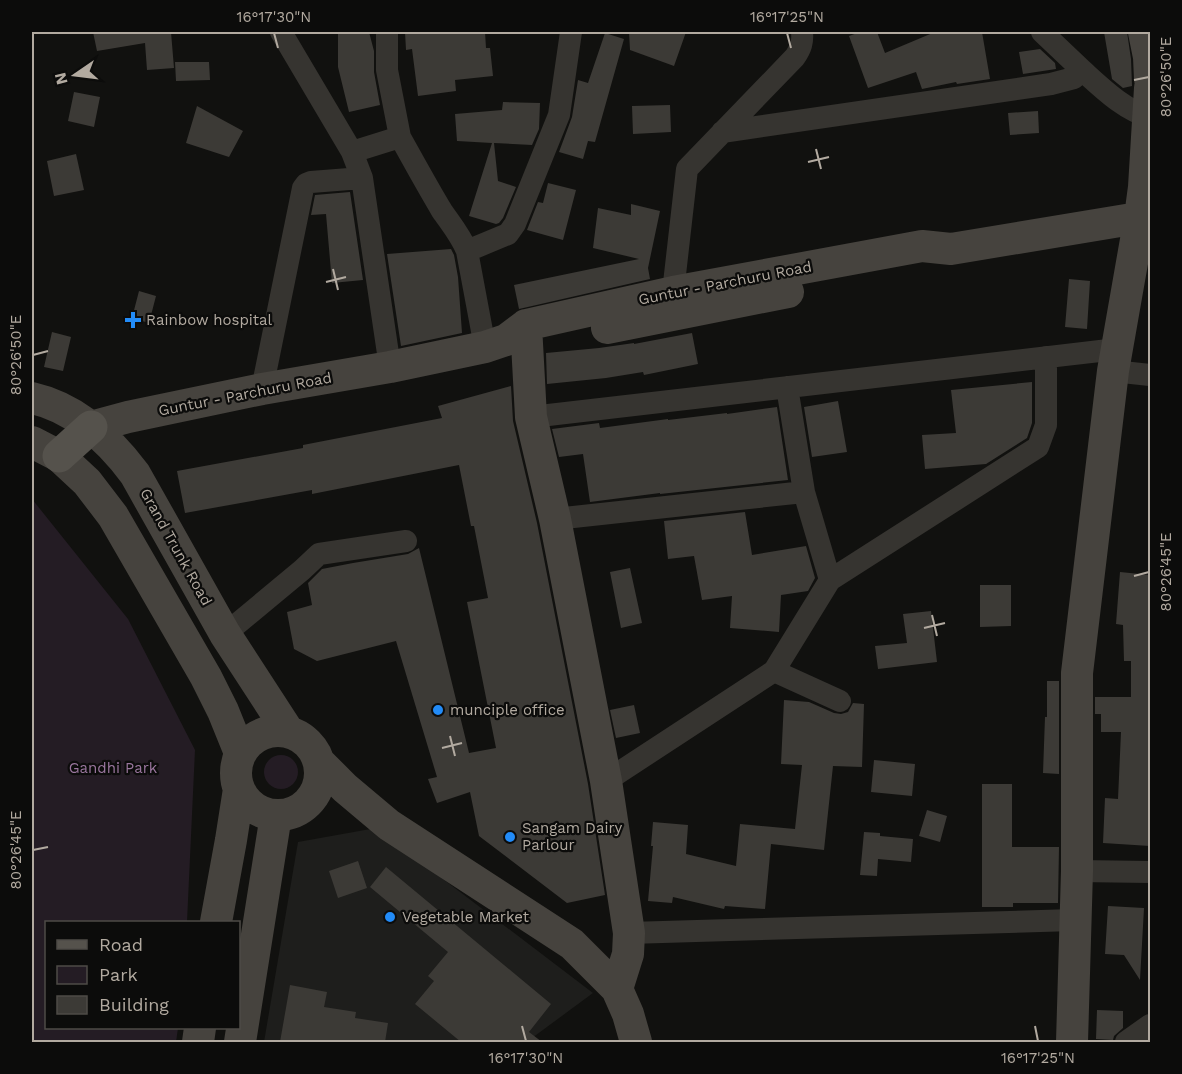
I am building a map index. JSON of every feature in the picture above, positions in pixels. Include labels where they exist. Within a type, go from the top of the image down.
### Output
[{"type":"main road","points":[[45,449],[91,427]]},
{"type":"street","points":[[281,32],[352,152],[362,178],[390,367]]},
{"type":"street","points":[[387,32],[387,70],[400,137],[444,213],[462,239],[511,339],[531,417],[555,519],[606,781],[629,933],[628,954],[617,989]]},
{"type":"street","points":[[467,251],[508,234],[515,224],[559,115],[571,32]]},
{"type":"street","points":[[676,303],[687,169],[795,57],[803,41],[802,32]]},
{"type":"street","points":[[1042,32],[1108,93],[1126,105],[1150,107],[1144,187],[1145,217],[1115,360],[1077,674],[1077,871],[1071,1042]]},
{"type":"street","points":[[1144,32],[1150,79]]},
{"type":"street","points":[[722,132],[1051,84],[1074,78],[1082,70]]},
{"type":"street","points":[[352,152],[400,137]]},
{"type":"street","points":[[262,389],[303,188],[311,182],[362,178]]},
{"type":"street","name":"Guntur - Parchuru Road","points":[[91,427],[262,389],[390,367],[676,303],[787,281],[925,264],[951,249],[1145,217]]},
{"type":"street","points":[[606,781],[774,671],[830,580],[1038,447],[1046,425],[1046,357]]},
{"type":"street","points":[[531,417],[1046,357],[1115,360],[1150,375]]},
{"type":"street","points":[[787,387],[804,492],[830,580]]},
{"type":"street","name":"Grand Trunk Road","points":[[32,399],[62,408],[91,427],[108,441],[135,474],[225,634],[288,731]]},
{"type":"street","points":[[45,449],[87,482],[113,516],[206,677],[240,753]]},
{"type":"street","points":[[555,519],[804,492]]},
{"type":"street","points":[[225,634],[319,554],[406,541]]},
{"type":"street","points":[[774,671],[840,701]]},
{"type":"street","points":[[216,921],[239,789],[236,772],[240,753],[252,738],[270,730],[288,731],[302,738],[313,749],[319,771],[315,795],[304,807],[292,813],[276,815],[259,811],[246,801],[239,789]]},
{"type":"street","points":[[319,771],[345,788],[389,825],[572,944],[617,989],[628,1014],[636,1042]]},
{"type":"street","points":[[319,771],[379,831],[562,949],[607,995],[618,1019],[624,1042]]},
{"type":"street","points":[[240,1042],[276,815]]},
{"type":"street","points":[[1077,871],[1150,872]]},
{"type":"street","points":[[629,933],[1074,920]]},
{"type":"street","points":[[1126,1042],[1150,1026]]},
{"type":"shaded area","name":"Vegetable Market","points":[[376,828],[593,993],[532,1038],[530,1042],[264,1042],[298,842]]},
{"type":"green space","name":"Gandhi Park","points":[[32,499],[128,619],[195,750],[187,921],[45,921],[45,1029],[178,1029],[176,1042],[32,1042]]},
{"type":"green space","points":[[281,755],[293,760],[298,772],[293,784],[281,789],[269,784],[264,772],[269,760]]},
{"type":"building","points":[[93,32],[171,32],[174,68],[147,70],[145,43],[97,51]]},
{"type":"building","points":[[338,32],[369,32],[374,51],[374,72],[380,105],[349,112],[338,67]]},
{"type":"building","points":[[405,32],[485,32],[486,48],[490,48],[493,76],[455,80],[456,91],[418,96],[412,49],[406,50]]},
{"type":"building","points":[[629,32],[686,32],[674,66],[630,50]]},
{"type":"building","points":[[860,32],[877,32],[885,53],[935,32],[982,32],[990,79],[957,84],[956,82],[922,89],[916,72],[868,88],[849,36]]},
{"type":"building","points":[[1104,32],[1127,32],[1132,86],[1123,88],[1112,79]]},
{"type":"building","points":[[605,33],[624,39],[595,142],[588,141],[583,159],[559,152],[572,117],[578,80],[588,83]]},
{"type":"building","points":[[1040,49],[1055,63],[1056,69],[1023,74],[1019,52]]},
{"type":"building","points":[[175,62],[209,62],[210,80],[176,81]]},
{"type":"building","points":[[74,92],[100,97],[94,127],[68,121]]},
{"type":"building","points":[[503,102],[540,103],[539,129],[532,145],[494,143],[498,181],[516,187],[503,218],[496,224],[469,216],[492,143],[457,141],[455,114],[502,110]]},
{"type":"building","points":[[670,105],[671,132],[633,134],[632,106]]},
{"type":"building","points":[[197,106],[243,131],[229,157],[186,143]]},
{"type":"building","points":[[1038,111],[1039,133],[1010,135],[1008,113]]},
{"type":"building","points":[[76,154],[84,190],[54,196],[47,161]]},
{"type":"building","points":[[548,183],[576,190],[563,240],[527,230],[538,202],[543,203]]},
{"type":"building","points":[[350,192],[363,280],[332,283],[326,214],[311,215],[315,195]]},
{"type":"building","points":[[631,204],[660,211],[648,268],[650,279],[519,309],[514,285],[639,259],[593,248],[598,208],[631,215]]},
{"type":"building","points":[[451,249],[458,277],[462,333],[401,346],[387,254]]},
{"type":"building","points":[[1069,279],[1090,281],[1087,329],[1065,327]]},
{"type":"building","points":[[139,291],[156,296],[149,323],[132,318]]},
{"type":"building","points":[[52,332],[71,337],[63,371],[44,367]]},
{"type":"building","points":[[692,333],[698,364],[644,375],[643,372],[547,384],[546,353],[634,344]]},
{"type":"building","points":[[1032,382],[1032,423],[1027,438],[986,464],[925,469],[922,435],[956,433],[951,390]]},
{"type":"building","points":[[511,386],[513,421],[537,523],[588,784],[605,895],[567,903],[479,836],[470,792],[437,803],[428,779],[437,777],[396,641],[317,661],[294,649],[287,612],[312,605],[308,583],[322,569],[408,554],[419,548],[469,753],[496,748],[467,602],[488,598],[459,465],[312,494],[312,490],[185,513],[177,471],[303,448],[303,445],[442,418],[438,406]]},
{"type":"building","points":[[838,401],[847,452],[812,457],[804,407]]},
{"type":"building","points":[[777,407],[788,480],[590,502],[583,454],[559,457],[552,429],[599,423],[600,428]]},
{"type":"building","points":[[745,512],[752,555],[806,546],[815,578],[808,591],[781,595],[779,632],[730,628],[732,596],[702,600],[694,556],[668,559],[664,521]]},
{"type":"building","points":[[630,568],[642,623],[621,628],[610,572]]},
{"type":"building","points":[[1120,572],[1150,575],[1150,846],[1103,843],[1105,798],[1118,799],[1121,732],[1101,732],[1101,714],[1095,714],[1095,697],[1131,697],[1131,661],[1124,661],[1123,625],[1116,624]]},
{"type":"building","points":[[980,585],[1011,585],[1011,626],[980,627]]},
{"type":"building","points":[[931,611],[937,662],[878,669],[875,646],[907,643],[903,614]]},
{"type":"building","points":[[1047,681],[1059,681],[1059,774],[1043,773]]},
{"type":"building","points":[[784,700],[809,702],[841,714],[848,712],[853,703],[864,704],[862,767],[833,766],[824,850],[771,844],[765,909],[725,906],[724,909],[673,897],[672,903],[648,901],[653,822],[688,825],[686,854],[736,866],[740,824],[795,829],[802,765],[781,764]]},
{"type":"building","points":[[634,705],[640,733],[616,738],[610,710]]},
{"type":"building","points":[[874,760],[915,764],[912,796],[871,792]]},
{"type":"building","points":[[982,784],[1012,784],[1012,847],[1059,847],[1058,903],[1013,903],[1013,907],[982,907]]},
{"type":"building","points":[[927,810],[947,816],[940,842],[919,836]]},
{"type":"building","points":[[864,832],[913,839],[911,862],[878,859],[877,876],[860,875]]},
{"type":"building","points":[[358,861],[367,888],[338,898],[329,871]]},
{"type":"building","points":[[386,867],[551,1004],[529,1032],[542,1042],[461,1042],[415,1004],[434,981],[428,976],[448,952],[370,887]]},
{"type":"building","points":[[1108,906],[1144,908],[1140,980],[1124,955],[1105,954]]},
{"type":"building","points":[[290,985],[327,992],[324,1007],[356,1012],[355,1018],[388,1023],[385,1042],[280,1042]]},
{"type":"building","points":[[1097,1010],[1123,1011],[1123,1028],[1113,1040],[1096,1039]]},
{"type":"place","name":"Rainbow hospital","points":[[133,320]]},
{"type":"place","name":"munciple office","points":[[438,710]]},
{"type":"place","name":"Sangam Dairy Parlour","points":[[510,837]]},
{"type":"place","name":"Vegetable Market","points":[[390,917]]}]
